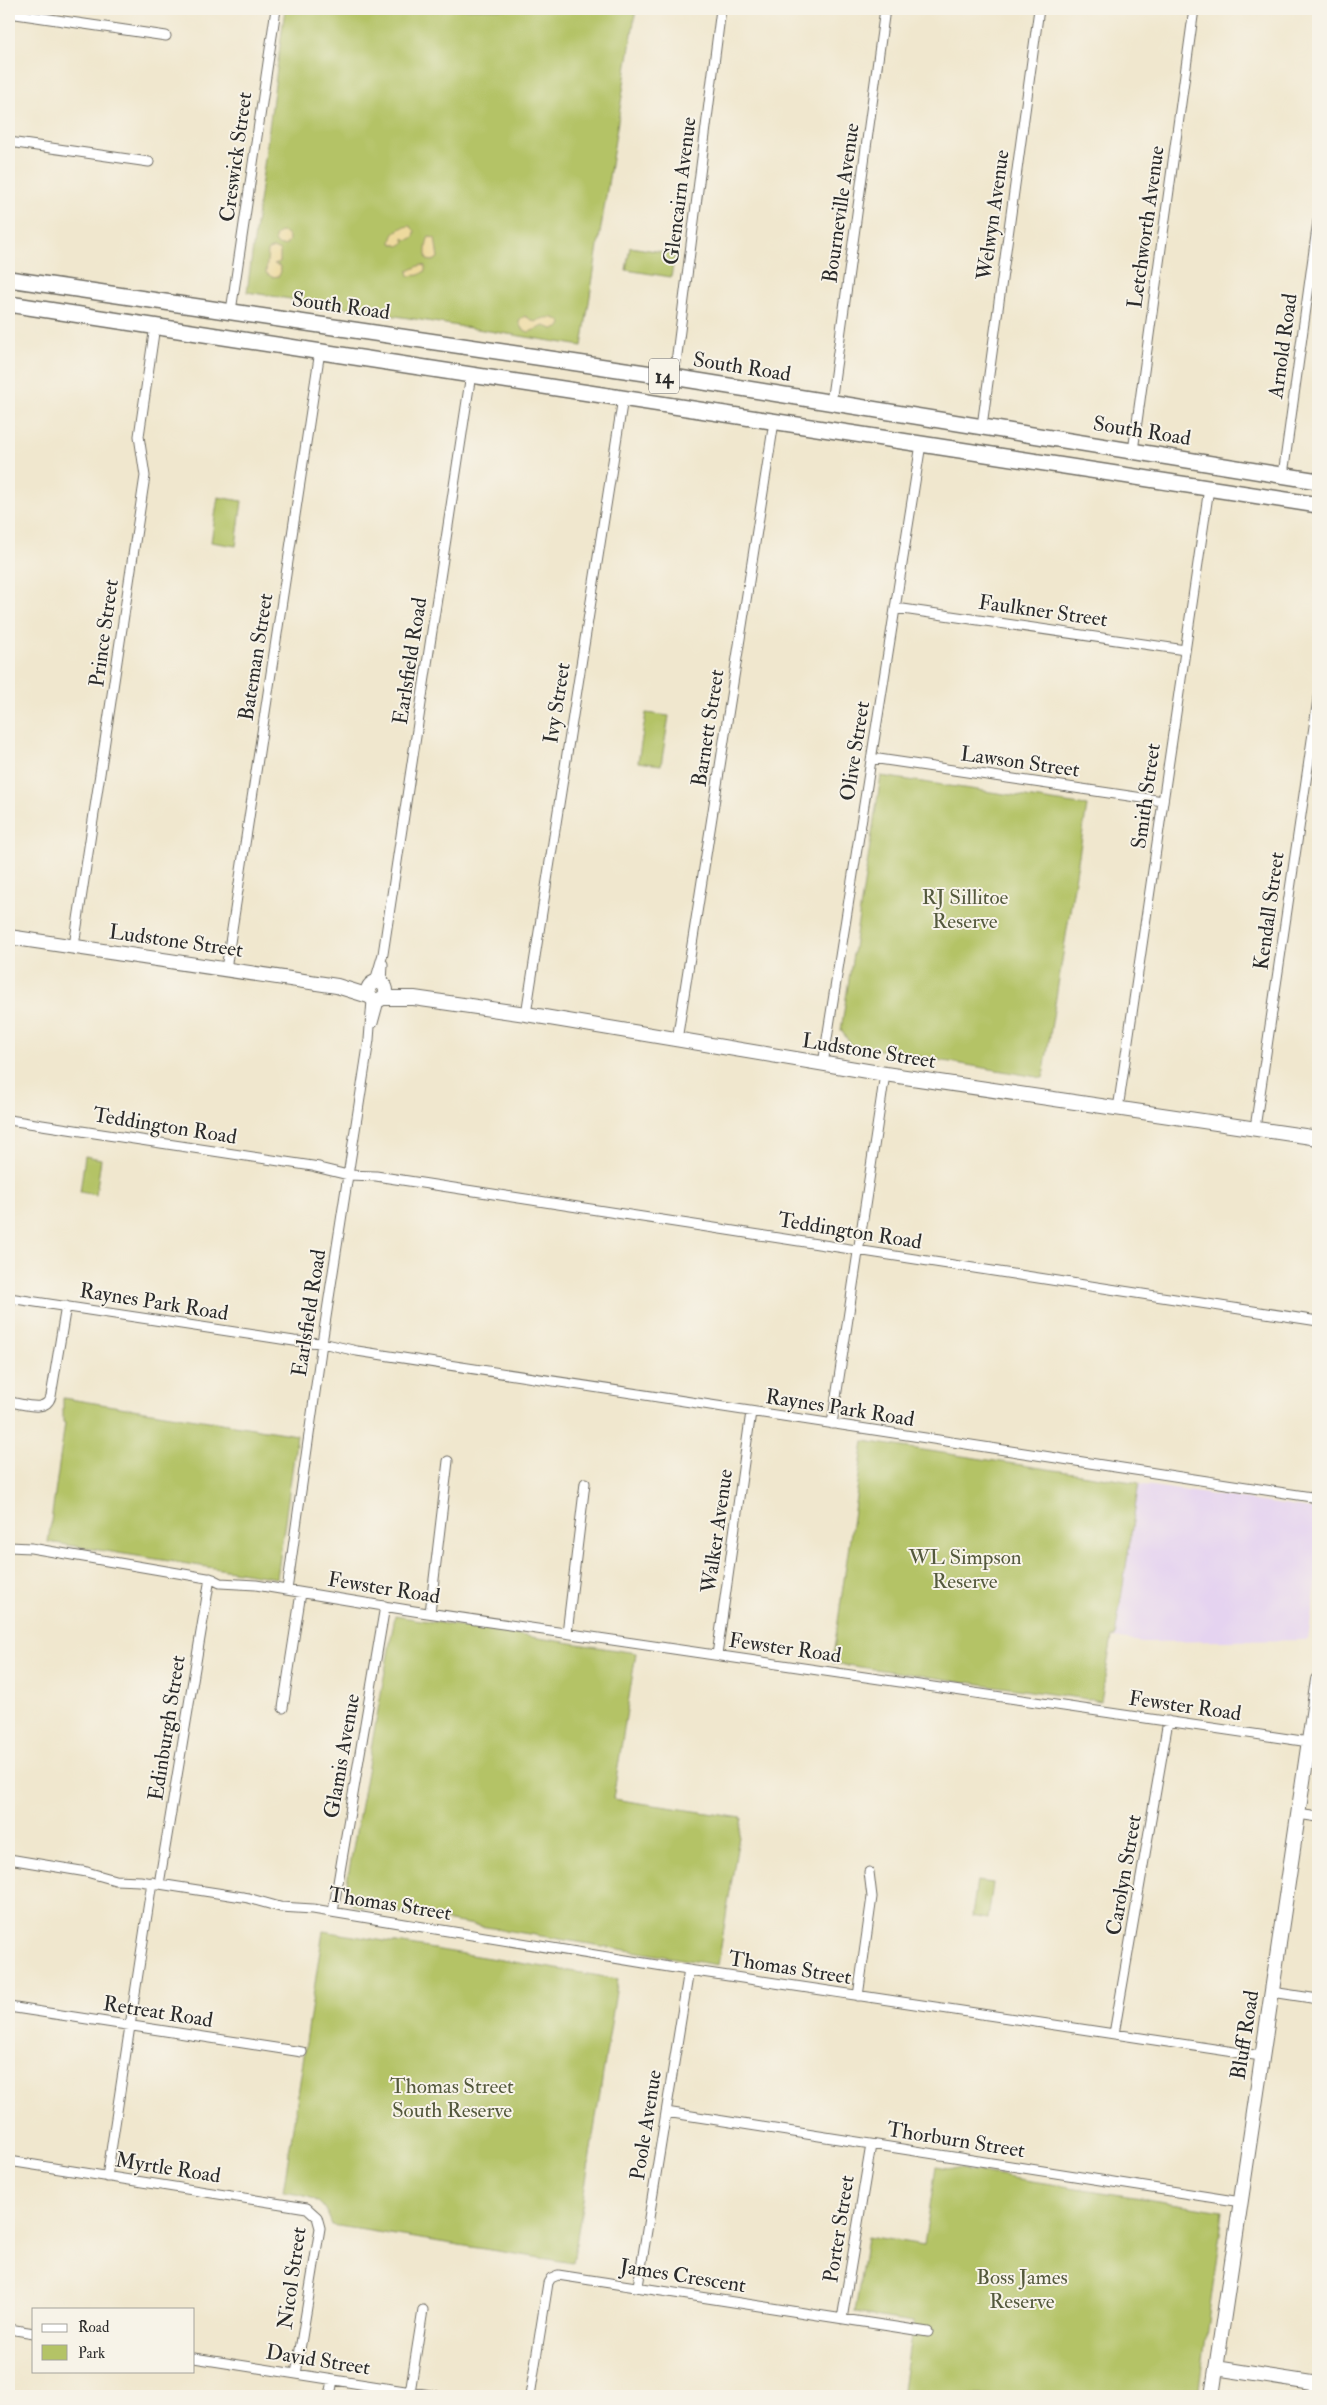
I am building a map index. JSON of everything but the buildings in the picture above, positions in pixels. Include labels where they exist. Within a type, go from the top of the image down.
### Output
[{"type":"main road","name":"South Road","points":[[9,279],[475,347],[1133,450],[1318,481]]},
{"type":"main road","name":"14","points":[[9,304],[1318,505]]},
{"type":"main road","points":[[471,374],[475,347]]},
{"type":"main road","points":[[921,444],[926,418]]},
{"type":"street","name":"Creswick Street","points":[[231,311],[276,9]]},
{"type":"street","name":"Glencairn Avenue","points":[[674,378],[721,9]]},
{"type":"street","name":"Bourneville Avenue","points":[[831,403],[885,9]]},
{"type":"street","name":"Welwyn Avenue","points":[[982,426],[1039,9]]},
{"type":"street","name":"Letchworth Avenue","points":[[1133,450],[1194,9]]},
{"type":"street","points":[[9,13],[166,36]]},
{"type":"street","points":[[9,142],[149,162]]},
{"type":"street","name":"Arnold Road","points":[[1283,476],[1318,220]]},
{"type":"street","name":"Prince Street","points":[[74,946],[145,476],[139,436],[155,326]]},
{"type":"street","name":"Bateman Street","points":[[226,969],[320,351]]},
{"type":"street","name":"Earlsfield Road","points":[[287,1590],[322,1346],[471,374]]},
{"type":"street","name":"Ivy Street","points":[[526,1014],[623,398]]},
{"type":"street","name":"Barnett Street","points":[[677,1040],[774,422]]},
{"type":"street","name":"Olive Street","points":[[823,1064],[921,444]]},
{"type":"street","name":"Smith Street","points":[[1118,1108],[1209,488]]},
{"type":"street","name":"Faulkner Street","points":[[896,608],[1186,650]]},
{"type":"street","name":"Kendall Street","points":[[1255,1128],[1318,700]]},
{"type":"street","name":"Lawson Street","points":[[872,758],[1163,801]]},
{"type":"street","name":"Ludstone Street","points":[[9,937],[377,991],[885,1074],[1318,1138]]},
{"type":"street","points":[[832,1424],[885,1074]]},
{"type":"street","name":"Teddington Road","points":[[9,1120],[1318,1320]]},
{"type":"street","name":"Raynes Park Road","points":[[9,1298],[1318,1498]]},
{"type":"street","points":[[9,1402],[37,1406],[48,1403],[52,1396],[66,1306]]},
{"type":"street","name":"Walker Avenue","points":[[717,1655],[751,1412]]},
{"type":"street","points":[[430,1613],[448,1461]]},
{"type":"street","points":[[567,1633],[584,1482]]},
{"type":"street","name":"Fewster Road","points":[[9,1547],[32,1548],[210,1578],[225,1584],[256,1585],[430,1613],[1309,1742]]},
{"type":"street","name":"Edinburgh Street","points":[[107,2177],[130,2026],[210,1578]]},
{"type":"street","points":[[283,1708],[301,1593]]},
{"type":"street","name":"Glamis Avenue","points":[[333,1912],[385,1606]]},
{"type":"street","name":"Bluff Road","points":[[1212,2396],[1318,1680]]},
{"type":"street","name":"Carolyn Street","points":[[1114,2034],[1168,1721]]},
{"type":"street","points":[[1298,1814],[1318,1817]]},
{"type":"street","name":"Thomas Street","points":[[9,1859],[83,1871],[115,1880],[140,1881],[288,1902],[313,1909],[689,1970],[1262,2056]]},
{"type":"street","points":[[858,1996],[872,1897],[869,1872]]},
{"type":"street","name":"Poole Avenue","points":[[638,2286],[689,1970]]},
{"type":"street","points":[[1272,1992],[1318,1999]]},
{"type":"street","name":"Retreat Road","points":[[9,2007],[302,2052]]},
{"type":"street","name":"Thorburn Street","points":[[666,2112],[1241,2202]]},
{"type":"street","name":"Porter Street","points":[[842,2319],[871,2145]]},
{"type":"street","name":"Myrtle Road","points":[[9,2161],[307,2208],[317,2218]]},
{"type":"street","name":"Nicol Street","points":[[296,2374],[320,2228],[317,2218]]},
{"type":"street","name":"James Crescent","points":[[530,2396],[551,2278],[558,2275],[928,2332]]},
{"type":"street","points":[[410,2392],[423,2310]]},
{"type":"street","points":[[9,2329],[32,2333]]},
{"type":"street","name":"David Street","points":[[195,2358],[437,2396]]},
{"type":"street","points":[[1216,2368],[1318,2384]]},
{"type":"street","points":[[330,2396],[333,2380]]},
{"type":"shaded area","points":[[1138,1484],[1318,1510],[1318,1570],[1308,1640],[1143,1642],[1112,1638]]},
{"type":"green space","points":[[285,9],[636,9],[582,346],[247,292]]},
{"type":"green space","points":[[630,247],[675,254],[671,277],[626,270]]},
{"type":"green space","points":[[218,497],[242,501],[236,546],[211,542]]},
{"type":"green space","points":[[646,713],[669,716],[661,765],[638,762]]},
{"type":"green space","name":"RJ Sillitoe Reserve","points":[[881,776],[1087,806],[1043,1078],[851,1045],[841,1030]]},
{"type":"green space","points":[[85,1156],[101,1159],[96,1195],[80,1192]]},
{"type":"green space","points":[[63,1398],[297,1435],[277,1578],[48,1542],[65,1423],[63,1422]]},
{"type":"green space","name":"WL Simpson Reserve","points":[[864,1441],[1139,1483],[1115,1637],[1112,1637],[1101,1701],[832,1663]]},
{"type":"green space","points":[[395,1616],[636,1653],[613,1799],[742,1818],[718,1965],[352,1905],[345,1893]]},
{"type":"green space","points":[[977,1881],[993,1883],[988,1919],[972,1916]]},
{"type":"green space","name":"Thomas Street South Reserve","points":[[323,1931],[618,1979],[573,2263],[332,2225],[324,2208],[319,2203],[308,2197],[283,2192]]},
{"type":"green space","name":"Boss James Reserve","points":[[936,2166],[1223,2211],[1198,2396],[902,2396],[913,2322],[855,2313],[867,2236],[924,2245]]},
{"type":"sand","points":[[410,226],[415,231],[414,237],[408,240],[403,238],[405,242],[399,246],[391,243],[397,231]]},
{"type":"sand","points":[[279,232],[285,232],[289,239],[285,246],[279,246],[275,242],[275,236]]},
{"type":"sand","points":[[429,237],[435,238],[438,258],[433,261],[426,258]]},
{"type":"sand","points":[[273,248],[280,251],[280,262],[274,264],[280,266],[281,271],[279,276],[272,277],[266,273],[268,251]]},
{"type":"sand","points":[[421,265],[425,266],[425,271],[419,275],[409,276],[408,271]]},
{"type":"sand","points":[[525,316],[535,322],[546,318],[553,318],[562,324],[559,328],[553,329],[544,326],[529,332],[522,329],[519,323],[520,319]]}]
